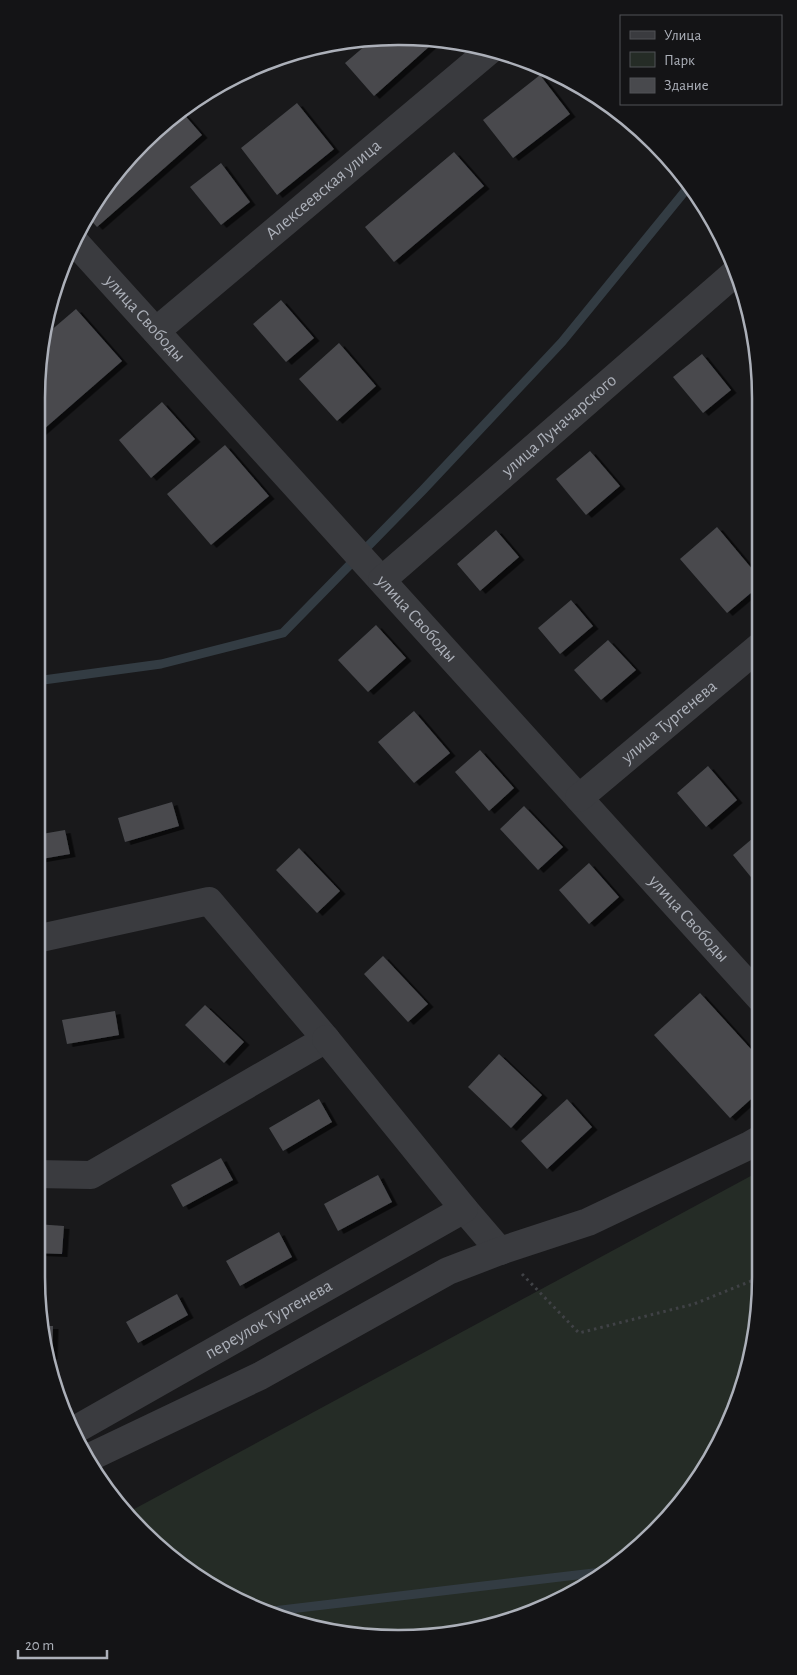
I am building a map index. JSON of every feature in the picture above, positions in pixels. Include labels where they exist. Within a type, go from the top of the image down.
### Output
[{"type":"street","name":"Алексеевская улица","points":[[156,331],[483,56]]},
{"type":"street","name":"улица Свободы","points":[[79,247],[752,989]]},
{"type":"street","name":"улица Луначарского","points":[[382,580],[730,277]]},
{"type":"street","name":"улица Тургенева","points":[[579,798],[752,653]]},
{"type":"street","points":[[45,937],[209,901],[326,1039],[500,1251]]},
{"type":"street","points":[[45,1174],[91,1175],[326,1039]]},
{"type":"street","points":[[94,1455],[260,1376],[448,1271],[500,1251],[588,1222],[752,1144]]},
{"type":"street","name":"переулок Тургенева","points":[[79,1429],[464,1209]]},
{"type":"path","points":[[500,1251],[579,1333],[694,1304],[752,1282]]},
{"type":"green space","points":[[752,1175],[752,1276],[749,1323],[740,1368],[716,1433],[679,1492],[632,1542],[595,1570],[555,1594],[490,1618],[445,1627],[398,1630],[352,1627],[330,1623],[307,1618],[263,1603],[222,1583],[183,1557],[133,1510]]},
{"type":"building","points":[[398,45],[429,47],[374,96],[345,63],[364,47]]},
{"type":"building","points":[[540,75],[570,114],[513,158],[483,120]]},
{"type":"building","points":[[297,103],[334,149],[277,195],[241,148]]},
{"type":"building","points":[[186,116],[202,135],[97,227],[92,222],[118,183],[165,133]]},
{"type":"building","points":[[454,152],[484,186],[394,262],[365,227]]},
{"type":"building","points":[[221,163],[250,202],[221,225],[190,187]]},
{"type":"building","points":[[281,300],[314,338],[286,362],[253,324]]},
{"type":"building","points":[[76,309],[122,361],[45,428],[46,375],[52,329]]},
{"type":"building","points":[[339,343],[376,386],[337,421],[299,379]]},
{"type":"building","points":[[702,354],[731,390],[703,413],[673,377]]},
{"type":"building","points":[[162,402],[195,439],[151,478],[119,440]]},
{"type":"building","points":[[225,445],[269,496],[211,545],[167,494]]},
{"type":"building","points":[[590,451],[620,486],[586,515],[556,479]]},
{"type":"building","points":[[717,527],[752,569],[752,592],[727,613],[680,559]]},
{"type":"building","points":[[496,530],[519,557],[480,591],[457,564]]},
{"type":"building","points":[[571,600],[593,626],[560,654],[538,628]]},
{"type":"building","points":[[376,625],[406,658],[368,692],[338,660]]},
{"type":"building","points":[[608,640],[636,670],[601,700],[574,670]]},
{"type":"building","points":[[414,711],[450,753],[414,783],[378,742]]},
{"type":"building","points":[[480,750],[514,788],[489,811],[455,772]]},
{"type":"building","points":[[708,766],[737,800],[706,827],[677,793]]},
{"type":"building","points":[[172,802],[179,826],[125,842],[118,818]]},
{"type":"building","points":[[524,806],[563,847],[538,870],[500,829]]},
{"type":"building","points":[[65,830],[70,854],[45,858],[45,833]]},
{"type":"building","points":[[752,839],[752,878],[733,855]]},
{"type":"building","points":[[299,848],[340,891],[317,913],[276,870]]},
{"type":"building","points":[[589,863],[619,897],[589,924],[559,890]]},
{"type":"building","points":[[383,956],[428,1004],[408,1022],[364,974]]},
{"type":"building","points":[[700,993],[752,1050],[752,1098],[730,1118],[654,1035]]},
{"type":"building","points":[[205,1005],[244,1042],[224,1063],[185,1025]]},
{"type":"building","points":[[115,1011],[119,1035],[67,1044],[62,1020]]},
{"type":"building","points":[[499,1054],[542,1095],[511,1128],[468,1087]]},
{"type":"building","points":[[319,1099],[332,1122],[283,1151],[269,1128]]},
{"type":"building","points":[[567,1099],[592,1127],[547,1169],[521,1141]]},
{"type":"building","points":[[221,1158],[233,1180],[183,1207],[171,1185]]},
{"type":"building","points":[[378,1175],[392,1202],[338,1231],[324,1204]]},
{"type":"building","points":[[45,1225],[64,1226],[62,1254],[45,1253]]},
{"type":"building","points":[[279,1232],[292,1257],[240,1286],[226,1261]]},
{"type":"building","points":[[177,1294],[188,1315],[138,1343],[126,1322]]},
{"type":"building","points":[[49,1326],[53,1326],[52,1346]]},
{"type":"waterway","points":[[45,680],[161,664],[283,633],[423,490],[562,342],[685,191]]},
{"type":"waterway","points":[[282,1610],[590,1573]]}]
